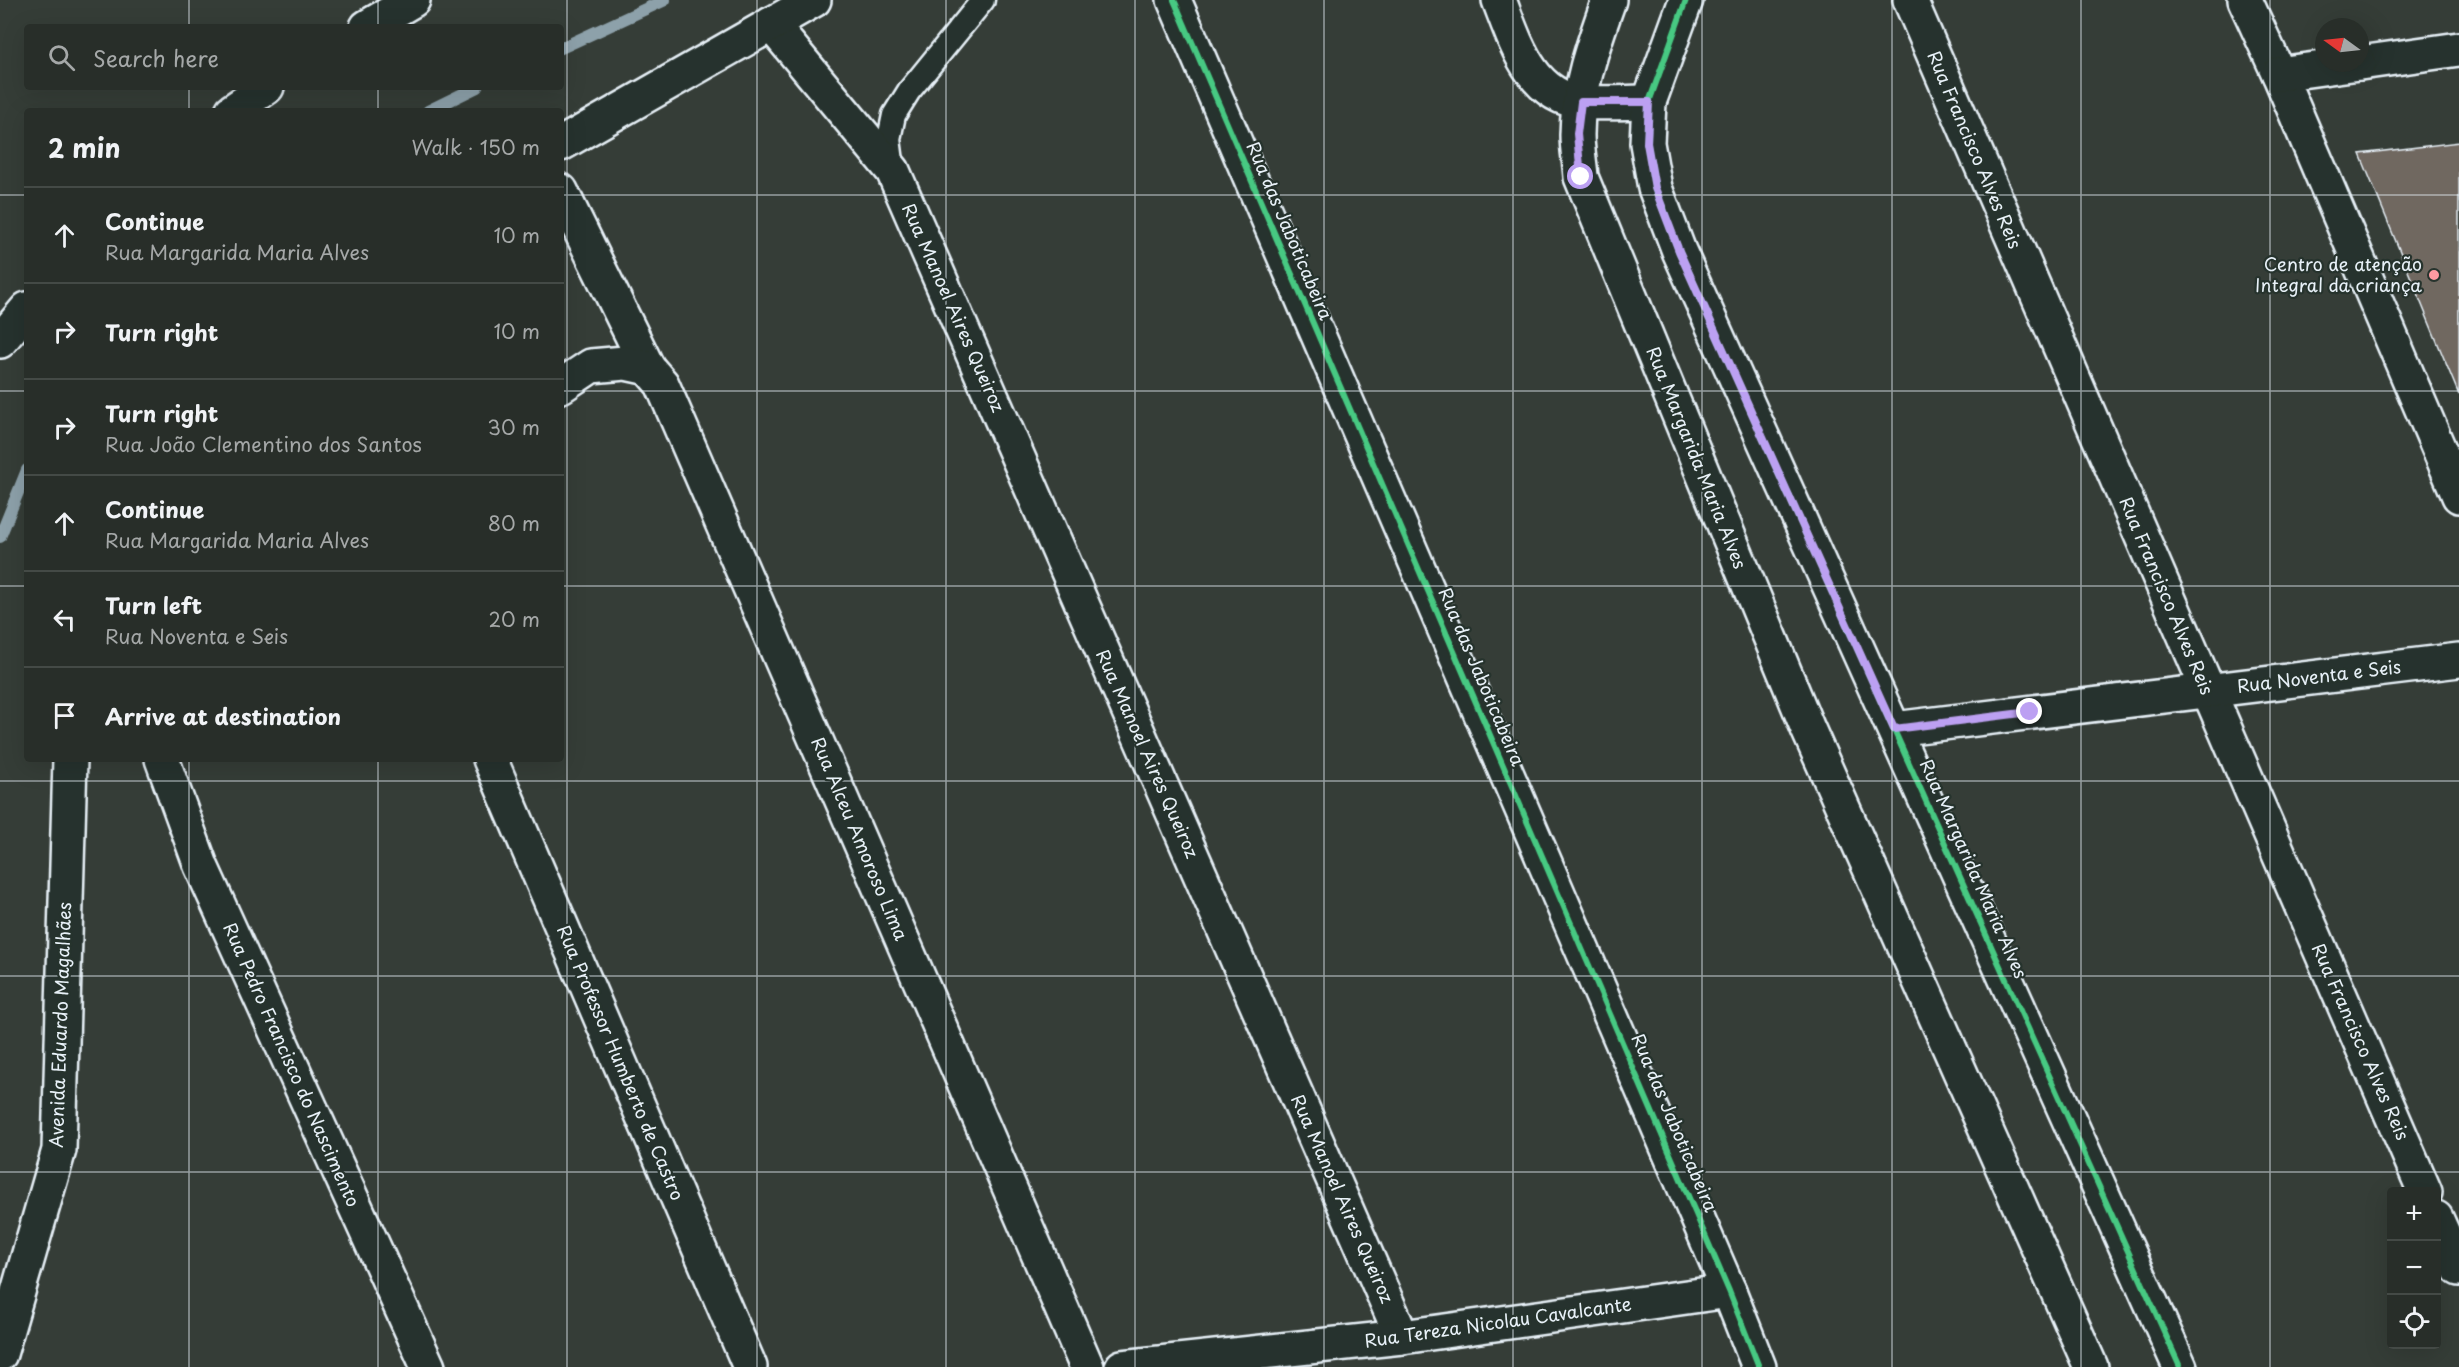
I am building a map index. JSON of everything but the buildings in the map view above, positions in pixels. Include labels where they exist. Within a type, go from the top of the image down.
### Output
[{"type":"street","points":[[372,24],[413,0]]},
{"type":"street","points":[[564,142],[814,0]]},
{"type":"street","name":"Rua das Jaboticabeira","points":[[1174,0],[1730,1292],[1759,1367]]},
{"type":"street","points":[[1499,0],[1515,41],[1535,77],[1554,94],[1581,102],[1649,102]]},
{"type":"street","name":"Rua Margarida Maria Alves","points":[[1609,0],[1593,45],[1581,102],[1577,134],[1581,177],[1808,729],[2091,1367]]},
{"type":"street","name":"Rua Margarida Maria Alves","points":[[1686,0],[1649,102],[1647,143],[1655,188],[1679,251],[2180,1367]]},
{"type":"street","name":"Rua Francisco Alves Reis","points":[[1910,0],[2423,1187]]},
{"type":"street","points":[[2245,0],[2279,74],[2459,496]]},
{"type":"street","name":"Rua Manoel Aires Queiroz","points":[[771,24],[893,171],[1402,1337]]},
{"type":"street","points":[[2369,62],[2459,50]]},
{"type":"street","points":[[2279,74],[2315,69]]},
{"type":"street","points":[[236,108],[263,90]]},
{"type":"street","name":"Rua Alceu Amoroso Lima","points":[[564,197],[648,368],[662,384],[1087,1367]]},
{"type":"street","points":[[0,341],[24,313]]},
{"type":"street","points":[[564,384],[591,366],[625,363],[648,368]]},
{"type":"street","name":"Rua Noventa e Seis","points":[[1894,729],[2459,660]]},
{"type":"street","name":"Avenida Eduardo Magalhães","points":[[0,1354],[59,1150],[70,762]]},
{"type":"street","name":"Rua Pedro Francisco do Nascimento","points":[[163,762],[201,866],[428,1367]]},
{"type":"street","name":"Rua Professor Humberto de Castro","points":[[491,762],[750,1367]]},
{"type":"street","points":[[2441,1229],[2459,1269]]},
{"type":"street","name":"Rua Tereza Nicolau Cavalcante","points":[[1122,1367],[1402,1337],[1730,1292]]},
{"type":"lane","points":[[893,171],[889,140],[894,115],[909,91],[982,0]]},
{"type":"waterway","points":[[564,47],[665,0]]},
{"type":"waterway","points":[[434,108],[471,90]]},
{"type":"waterway","points":[[0,537],[24,477]]},
{"type":"cycle path","points":[[1174,0],[1729,1291],[1759,1367]]},
{"type":"cycle path","points":[[1686,0],[1649,102],[1647,143],[1655,188],[1679,251],[2180,1367]]},
{"type":"place","name":"Centro de atenção Integral da criança","points":[[2434,275]]},
{"type":"route","points":[[1581,177],[1577,134],[1581,102],[1649,102],[1647,143],[1655,188],[1679,251],[1894,729],[2030,712]]}]
